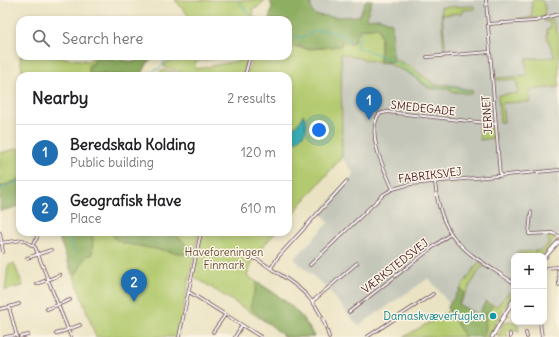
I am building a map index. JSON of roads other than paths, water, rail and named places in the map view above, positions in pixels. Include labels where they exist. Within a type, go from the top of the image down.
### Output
[{"type":"main road","points":[[547,255],[559,242]]},
{"type":"main road","points":[[492,337],[511,304]]},
{"type":"street","name":"JERNET","points":[[486,0],[500,176]]},
{"type":"street","points":[[488,24],[535,21],[559,14]]},
{"type":"street","points":[[427,57],[490,52]]},
{"type":"street","points":[[246,72],[249,60]]},
{"type":"street","name":"SMEDEGADE","points":[[393,189],[377,151],[374,123],[379,114],[388,112],[496,124]]},
{"type":"street","name":"FABRIKSVEJ","points":[[310,265],[376,201],[393,189],[411,184],[559,170]]},
{"type":"street","points":[[271,268],[278,257],[347,181]]},
{"type":"street","points":[[435,182],[439,210],[450,234],[472,255],[511,281]]},
{"type":"street","points":[[531,212],[529,234],[552,234],[559,236]]},
{"type":"street","points":[[0,233],[4,252]]},
{"type":"street","name":"VÆRKSTEDSVEJ","points":[[349,312],[450,234]]},
{"type":"street","points":[[33,244],[37,236]]},
{"type":"street","points":[[179,337],[200,236]]},
{"type":"street","points":[[1,242],[19,239],[33,244],[39,254],[71,337]]},
{"type":"street","points":[[27,258],[51,250]]},
{"type":"street","points":[[249,256],[271,268],[300,288],[313,301],[324,321],[329,337]]},
{"type":"street","points":[[313,301],[357,263]]},
{"type":"street","points":[[547,268],[559,266],[559,285]]},
{"type":"street","points":[[37,284],[60,275]]},
{"type":"street","points":[[188,291],[261,337]]},
{"type":"street","points":[[367,337],[433,294]]},
{"type":"street","points":[[47,309],[70,300]]},
{"type":"street","points":[[0,309],[19,304]]},
{"type":"street","points":[[9,307],[18,336]]},
{"type":"street","points":[[213,332],[225,314]]},
{"type":"street","points":[[56,334],[80,325]]},
{"type":"street","points":[[235,337],[242,325]]},
{"type":"street","points":[[540,325],[542,337]]},
{"type":"street","points":[[526,333],[527,337]]},
{"type":"street","points":[[5,337],[28,334]]},
{"type":"water","points":[[303,114],[306,129],[298,140],[292,142],[292,127],[294,127],[301,120]]},
{"type":"waterway","points":[[239,0],[251,16]]},
{"type":"waterway","points":[[363,30],[356,47],[380,55],[400,65],[427,85],[436,88],[451,87],[470,92]]},
{"type":"waterway","points":[[292,37],[304,37],[312,32],[328,31],[343,36],[351,42]]},
{"type":"waterway","points":[[153,72],[156,69],[160,69],[164,61],[167,60]]},
{"type":"waterway","points":[[0,189],[16,182]]},
{"type":"waterway","points":[[69,236],[75,253]]},
{"type":"place","name":"Beredskab Kolding","points":[[369,120]]},
{"type":"place","name":"Geografisk Have","points":[[134,302]]},
{"type":"place","name":"Damaskvæverfuglen","points":[[493,316]]},
{"type":"park label","name":"Haveforeningen Finmark","points":[[224,258]]}]
